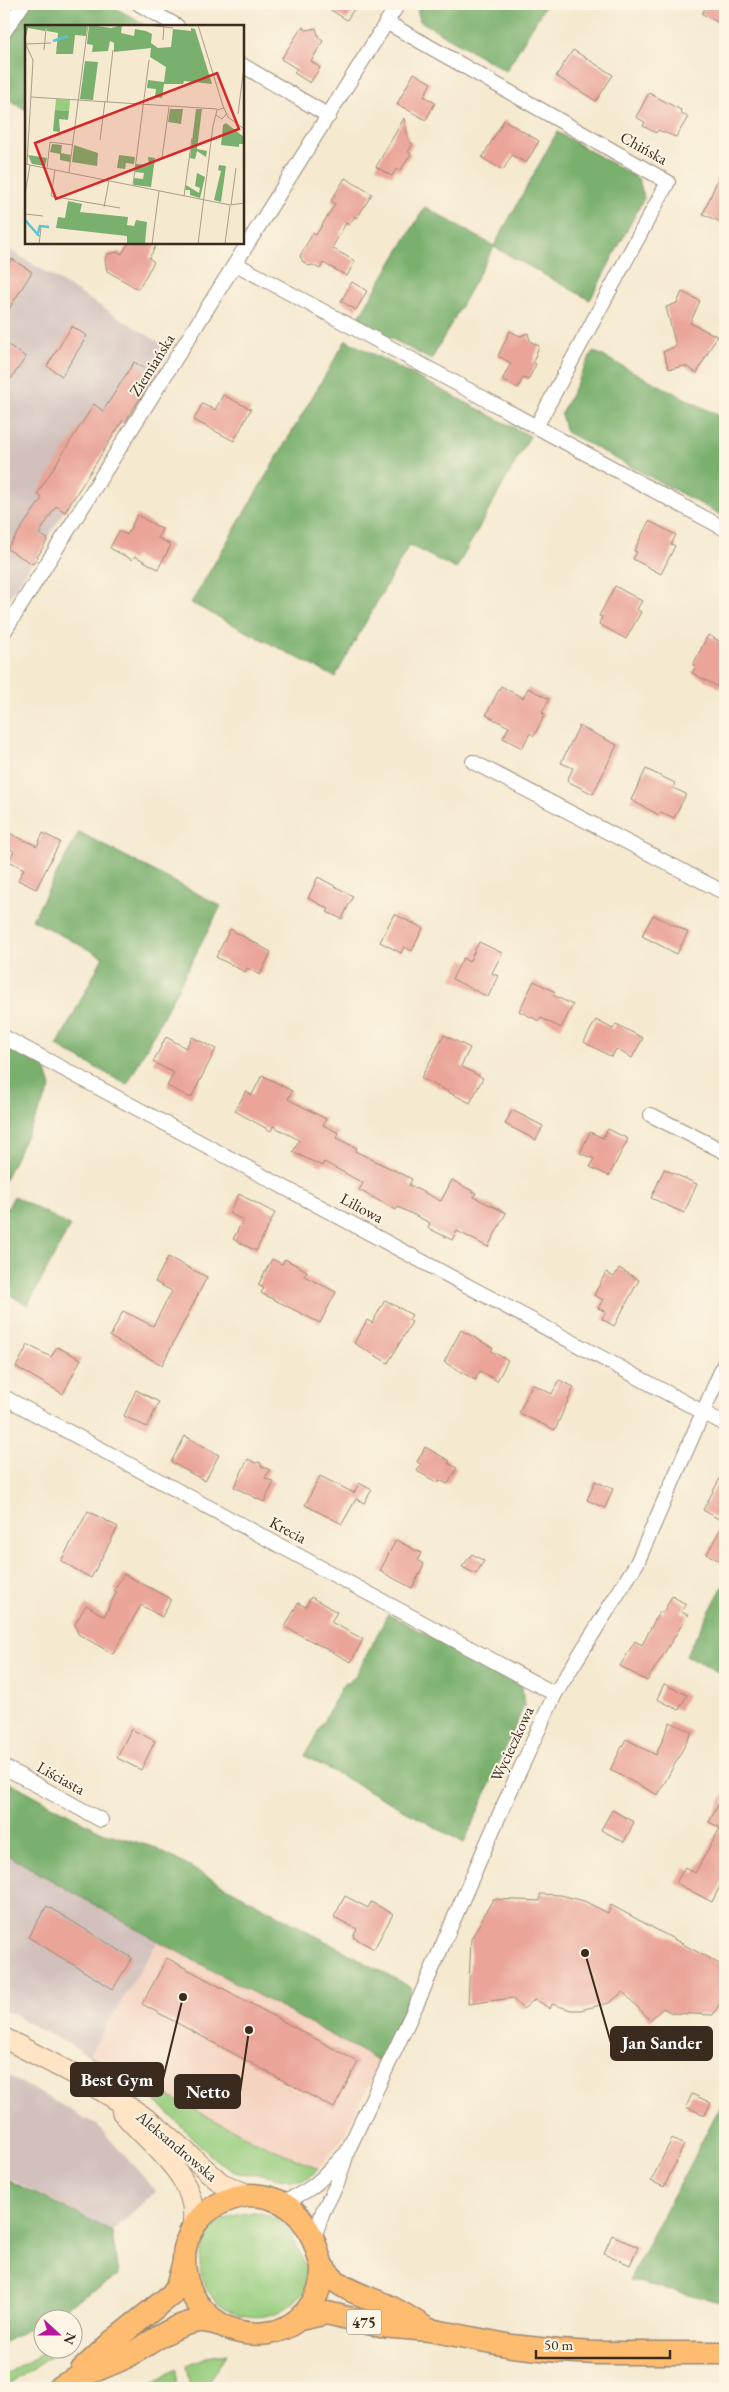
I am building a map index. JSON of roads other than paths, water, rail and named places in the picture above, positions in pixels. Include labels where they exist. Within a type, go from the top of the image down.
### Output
[{"type":"main road","name":"Aleksandrowska","points":[[4,2038],[106,2093],[159,2128],[221,2183],[249,2195]]},
{"type":"main road","name":"Aleksandrowska","points":[[106,2093],[184,2182],[194,2204],[192,2228]]},
{"type":"main road","name":"475","points":[[430,2330],[390,2307],[348,2290],[329,2276],[323,2267],[314,2238],[295,2211],[281,2202],[259,2195],[232,2197],[205,2213],[192,2228],[183,2265],[186,2281],[193,2296],[212,2317],[225,2326],[249,2334],[270,2333],[289,2326],[300,2319],[327,2313],[381,2326],[430,2330],[512,2346],[560,2351],[725,2354]]},
{"type":"main road","points":[[66,2384],[113,2341],[170,2295],[177,2287],[183,2265]]},
{"type":"main road","points":[[300,2319],[319,2287],[323,2267]]},
{"type":"main road","points":[[66,2384],[123,2358],[181,2326],[195,2321],[210,2321],[225,2326]]},
{"type":"street","points":[[4,32],[23,4]]},
{"type":"street","points":[[139,4],[175,25]]},
{"type":"street","name":"Ziemiańska","points":[[4,632],[398,4]]},
{"type":"street","name":"Chińska","points":[[386,22],[668,182],[536,427]]},
{"type":"street","points":[[244,66],[328,116]]},
{"type":"street","points":[[236,264],[725,529]]},
{"type":"street","points":[[473,762],[725,893]]},
{"type":"street","name":"Liliowa","points":[[4,1037],[703,1410],[725,1424]]},
{"type":"street","points":[[651,1115],[725,1152]]},
{"type":"street","name":"Wycieczkowa","points":[[314,2238],[323,2211],[337,2184],[348,2150],[420,1999],[501,1811],[555,1694],[637,1563],[725,1362]]},
{"type":"street","name":"Krecia","points":[[4,1397],[555,1694]]},
{"type":"street","name":"Liściasta","points":[[4,1767],[100,1820]]},
{"type":"street","name":"Wycieczkowa","points":[[281,2202],[299,2196],[313,2188],[348,2150]]},
{"type":"place","name":"Jan Sander","points":[[585,1953]]},
{"type":"place","name":"Best Gym","points":[[183,1997]]},
{"type":"place","name":"Netto","points":[[249,2030]]}]
